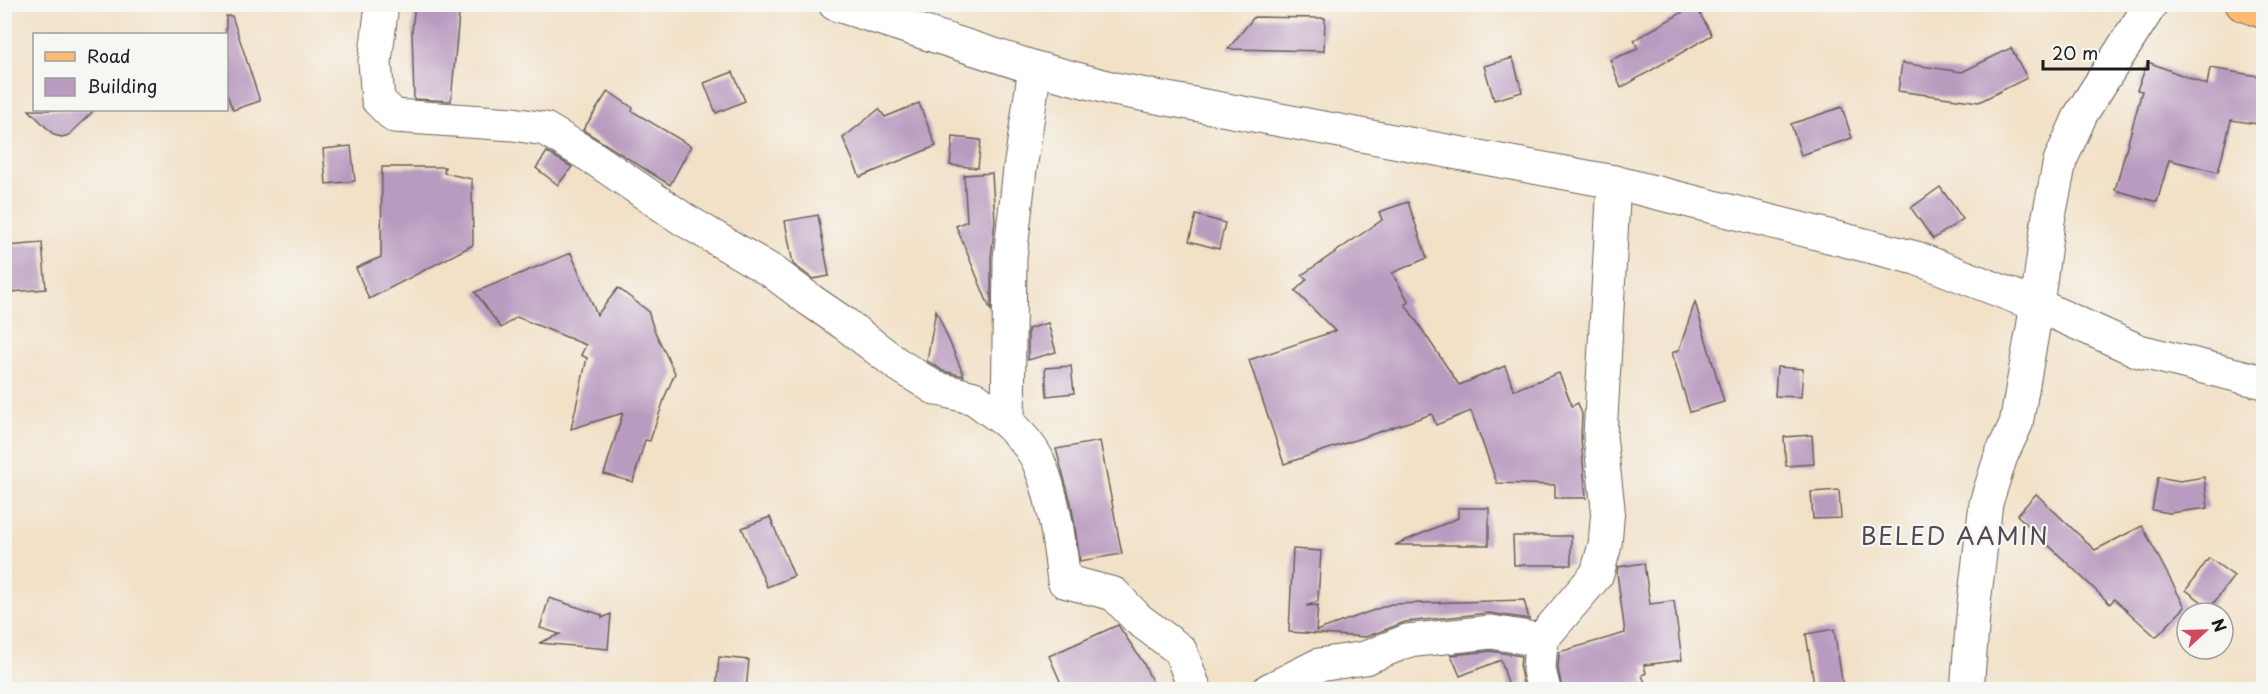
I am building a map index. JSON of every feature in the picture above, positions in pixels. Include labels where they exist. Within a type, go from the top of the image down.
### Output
[{"type":"main road","points":[[2242,4],[2264,12]]},
{"type":"street","points":[[382,4],[375,62],[378,100],[394,116],[513,124],[545,129],[592,157],[683,219],[773,273],[897,364],[935,388],[974,398],[1008,423],[1023,437],[1039,462],[1052,504],[1064,581],[1114,594],[1138,619],[1180,650],[1195,690]]},
{"type":"street","points":[[835,4],[1035,68],[1114,89],[1614,182],[1916,258],[2037,305],[2139,351],[2264,382]]},
{"type":"street","points":[[1967,690],[1974,603],[1986,503],[2001,456],[2016,424],[2037,305],[2048,221],[2060,161],[2081,114],[2151,4]]},
{"type":"street","points":[[1008,423],[1010,258],[1035,68]]},
{"type":"street","points":[[1544,690],[1539,670],[1541,640],[1597,574],[1605,545],[1608,508],[1600,436],[1614,182]]},
{"type":"street","points":[[1269,690],[1319,665],[1365,658],[1407,641],[1491,632],[1541,640]]},
{"type":"building","points":[[415,4],[460,4],[451,101],[414,99],[412,31]]},
{"type":"building","points":[[1695,5],[1712,35],[1621,88],[1610,60],[1638,49],[1634,40]]},
{"type":"building","points":[[226,16],[232,16],[260,101],[233,110],[228,97],[228,33],[226,33]]},
{"type":"building","points":[[1254,17],[1325,18],[1324,51],[1228,49]]},
{"type":"building","points":[[2011,48],[2027,78],[1979,102],[1898,91],[1902,63],[1962,72]]},
{"type":"building","points":[[1513,58],[1522,92],[1494,100],[1484,66]]},
{"type":"building","points":[[2148,62],[2207,85],[2210,68],[2264,77],[2264,125],[2231,120],[2218,172],[2169,160],[2157,202],[2115,190],[2142,91],[2137,90]]},
{"type":"building","points":[[733,72],[745,101],[716,113],[704,83]]},
{"type":"building","points":[[608,91],[633,108],[632,111],[691,146],[670,185],[583,130]]},
{"type":"building","points":[[919,103],[936,146],[860,177],[843,138],[879,109],[885,117]]},
{"type":"building","points":[[1842,107],[1852,138],[1801,155],[1791,124]]},
{"type":"building","points":[[29,110],[93,111],[69,135],[62,137],[54,135]]},
{"type":"building","points":[[953,137],[981,140],[978,168],[950,165]]},
{"type":"building","points":[[351,146],[355,181],[326,184],[323,149]]},
{"type":"building","points":[[547,152],[572,167],[558,185],[536,168]]},
{"type":"building","points":[[382,167],[445,167],[444,173],[472,179],[473,245],[369,299],[356,268],[381,257]]},
{"type":"building","points":[[992,173],[995,221],[991,258],[991,311],[956,226],[967,221],[964,175]]},
{"type":"building","points":[[1940,187],[1963,219],[1933,239],[1911,208]]},
{"type":"building","points":[[1408,202],[1427,258],[1392,273],[1409,302],[1405,304],[1459,385],[1505,366],[1514,390],[1559,373],[1572,406],[1578,403],[1582,414],[1581,438],[1586,498],[1555,498],[1555,485],[1497,483],[1471,411],[1436,425],[1432,414],[1284,464],[1249,360],[1335,331],[1295,291],[1307,279],[1302,275],[1382,220],[1379,212]]},
{"type":"building","points":[[818,215],[829,276],[813,279],[793,264],[785,221]]},
{"type":"building","points":[[1196,215],[1225,223],[1219,249],[1189,241]]},
{"type":"building","points":[[42,243],[46,289],[12,292],[7,246]]},
{"type":"building","points":[[571,253],[597,315],[618,288],[648,311],[654,330],[675,373],[650,441],[645,440],[633,482],[604,474],[623,413],[571,429],[587,358],[581,355],[586,345],[517,317],[501,328],[475,292]]},
{"type":"building","points":[[1695,302],[1724,402],[1690,412],[1672,353],[1679,350]]},
{"type":"building","points":[[936,310],[964,376],[943,371],[927,361]]},
{"type":"building","points":[[1048,323],[1056,352],[1028,360],[1028,329]]},
{"type":"building","points":[[1071,366],[1074,393],[1047,396],[1045,368]]},
{"type":"building","points":[[1777,367],[1803,369],[1801,397],[1775,396]]},
{"type":"building","points":[[1812,435],[1814,464],[1786,466],[1784,437]]},
{"type":"building","points":[[1100,441],[1122,554],[1080,561],[1071,503],[1056,449]]},
{"type":"building","points":[[2158,477],[2180,481],[2204,477],[2208,508],[2169,513],[2152,510]]},
{"type":"building","points":[[1839,490],[1841,518],[1813,519],[1811,492]]},
{"type":"building","points":[[2036,494],[2095,550],[2142,526],[2182,601],[2175,601],[2175,617],[2156,637],[2114,599],[2110,604],[2017,515]]},
{"type":"building","points":[[1458,508],[1489,508],[1489,545],[1395,545],[1458,518]]},
{"type":"building","points":[[770,517],[794,576],[767,587],[742,528]]},
{"type":"building","points":[[1513,536],[1571,536],[1571,565],[1514,565]]},
{"type":"building","points":[[1293,549],[1321,551],[1318,601],[1306,606],[1318,605],[1316,631],[1391,604],[1524,600],[1529,619],[1489,613],[1405,622],[1366,637],[1289,632]]},
{"type":"building","points":[[2209,558],[2234,576],[2215,601],[2201,601],[2186,590]]},
{"type":"building","points":[[1644,563],[1650,604],[1674,601],[1682,660],[1644,665],[1646,673],[1642,675],[1648,690],[1562,690],[1558,668],[1559,652],[1625,633],[1618,567]]},
{"type":"building","points":[[549,598],[602,615],[602,618],[611,614],[608,649],[539,643],[560,634],[540,628]]},
{"type":"building","points":[[1118,625],[1143,662],[1156,690],[1064,690],[1049,656]]},
{"type":"building","points":[[1834,629],[1843,686],[1815,690],[1806,634]]},
{"type":"building","points":[[1491,651],[1521,656],[1520,669],[1523,684],[1509,687],[1501,660],[1460,676],[1451,655]]},
{"type":"building","points":[[719,657],[749,660],[746,690],[716,690]]},
{"type":"district","name":"BELED AAMIN","points":[[1955,535]]}]
